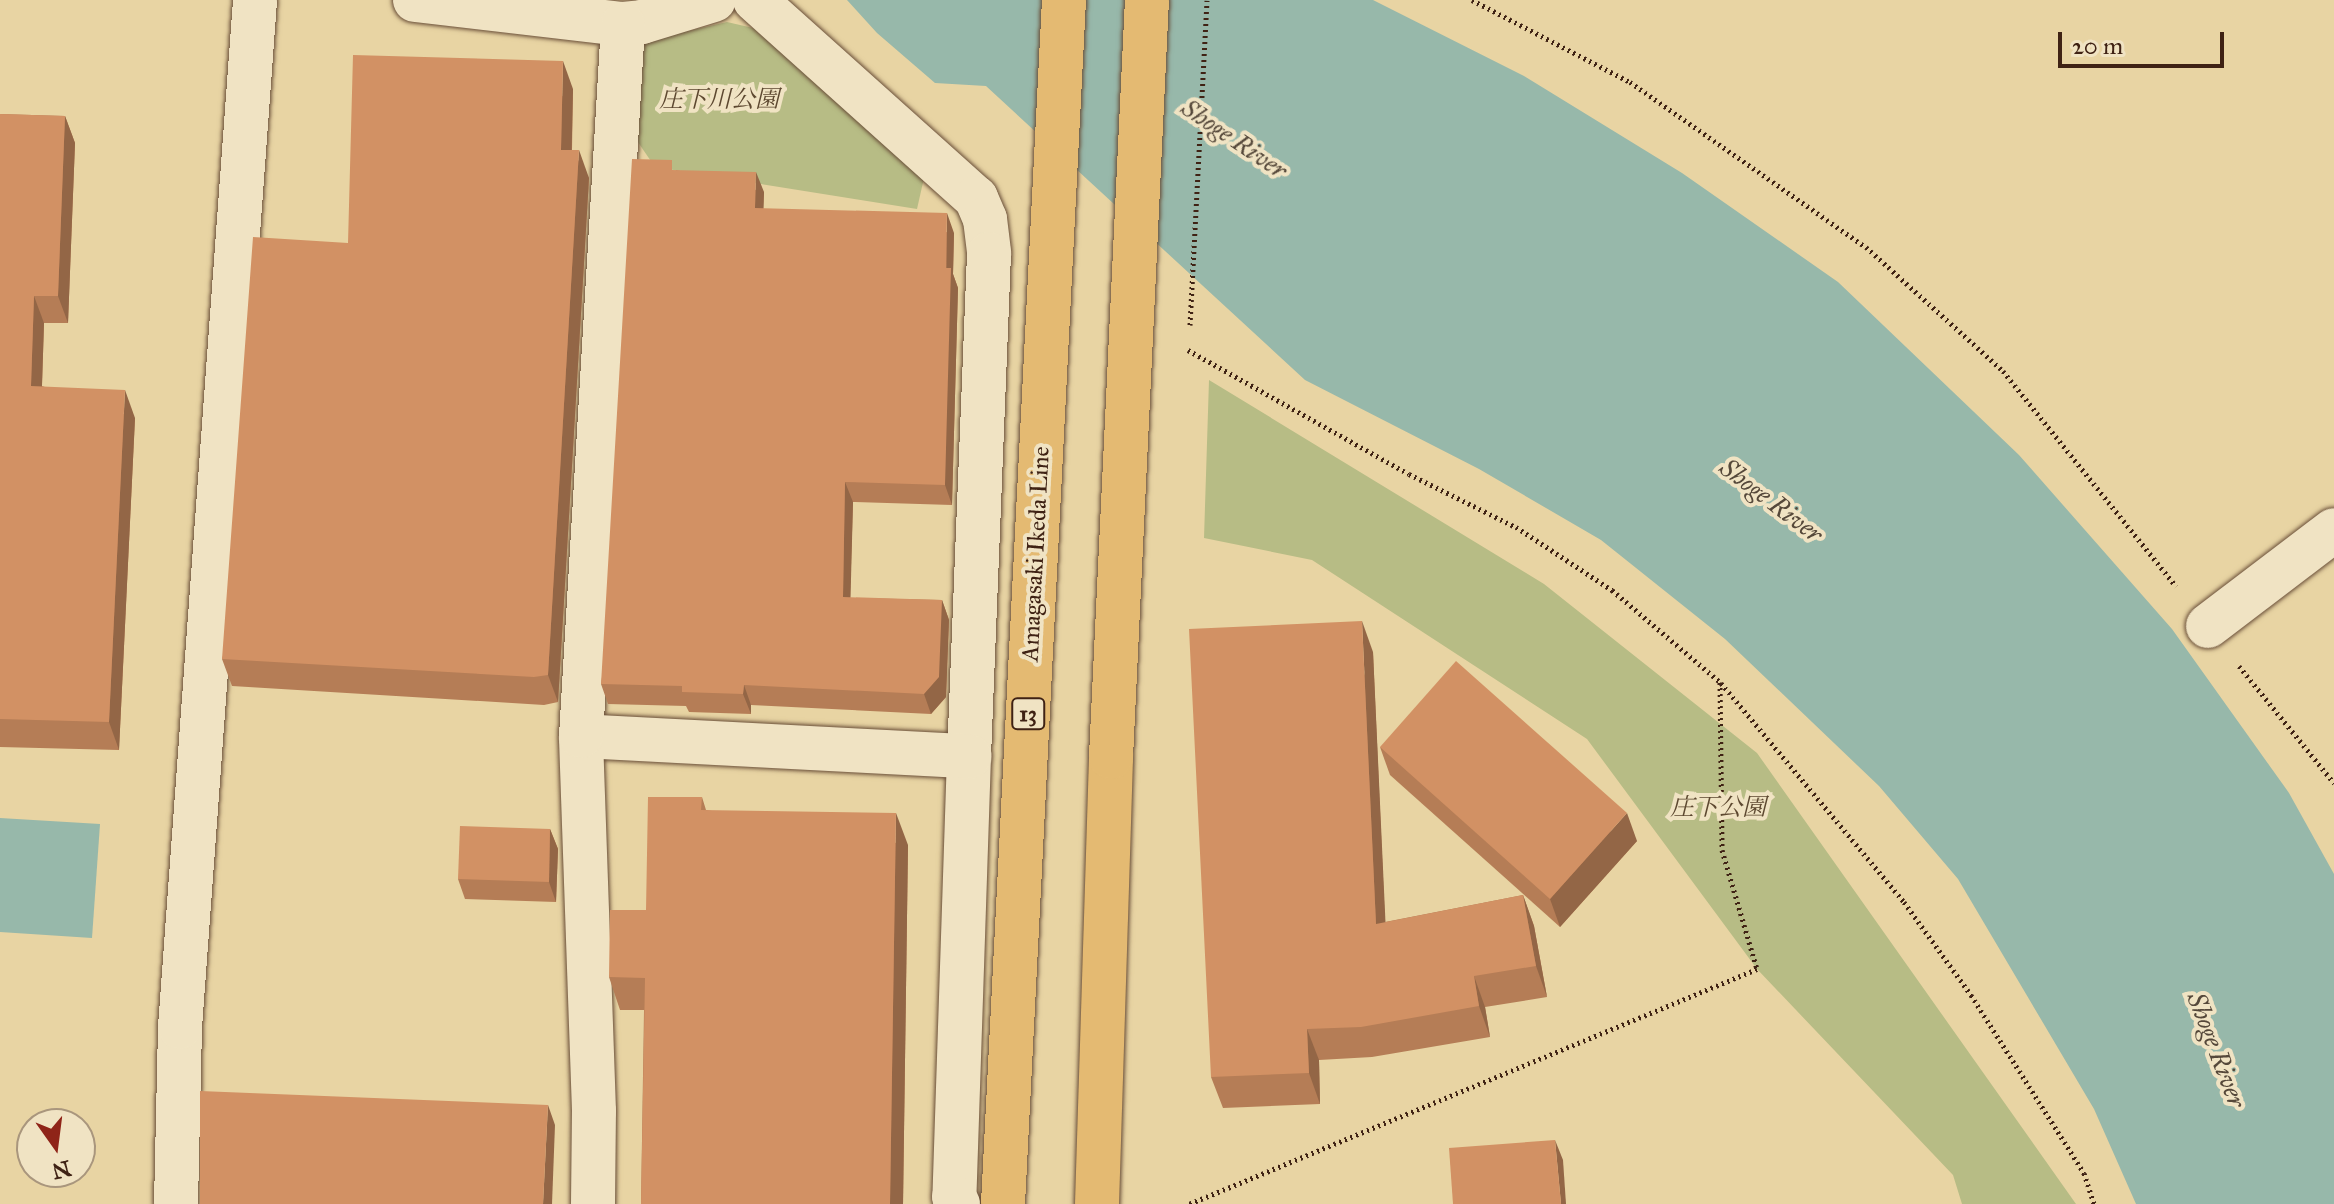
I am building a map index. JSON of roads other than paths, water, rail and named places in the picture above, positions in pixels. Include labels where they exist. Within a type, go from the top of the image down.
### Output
[{"type":"main road","name":"Amagasaki Ikeda Line","points":[[1003,1204],[1064,0]]},
{"type":"main road","points":[[1097,1204],[1111,741],[1147,0]]},
{"type":"street","points":[[176,1204],[180,1027],[255,0]]},
{"type":"street","points":[[415,0],[623,24],[642,22],[714,0]]},
{"type":"street","points":[[755,0],[976,198],[985,219],[989,254],[954,1197],[958,1204]]},
{"type":"street","points":[[593,1204],[594,1111],[581,736],[623,24]]},
{"type":"street","points":[[2208,626],[2334,530]]},
{"type":"street","points":[[581,736],[969,756]]},
{"type":"water","name":"Shoge River","points":[[847,0],[1373,0],[1524,76],[1682,173],[1838,282],[2019,455],[2172,629],[2289,793],[2334,874],[2334,1204],[2136,1204],[2094,1109],[1958,879],[1879,786],[1725,639],[1601,540],[1479,469],[1305,380],[986,86],[935,83],[877,33]]},
{"type":"water","points":[[0,818],[100,824],[92,938],[0,932]]},
{"type":"park label","name":"庄下川公園","points":[[719,100]]},
{"type":"park label","name":"庄下公園","points":[[1718,808]]}]
